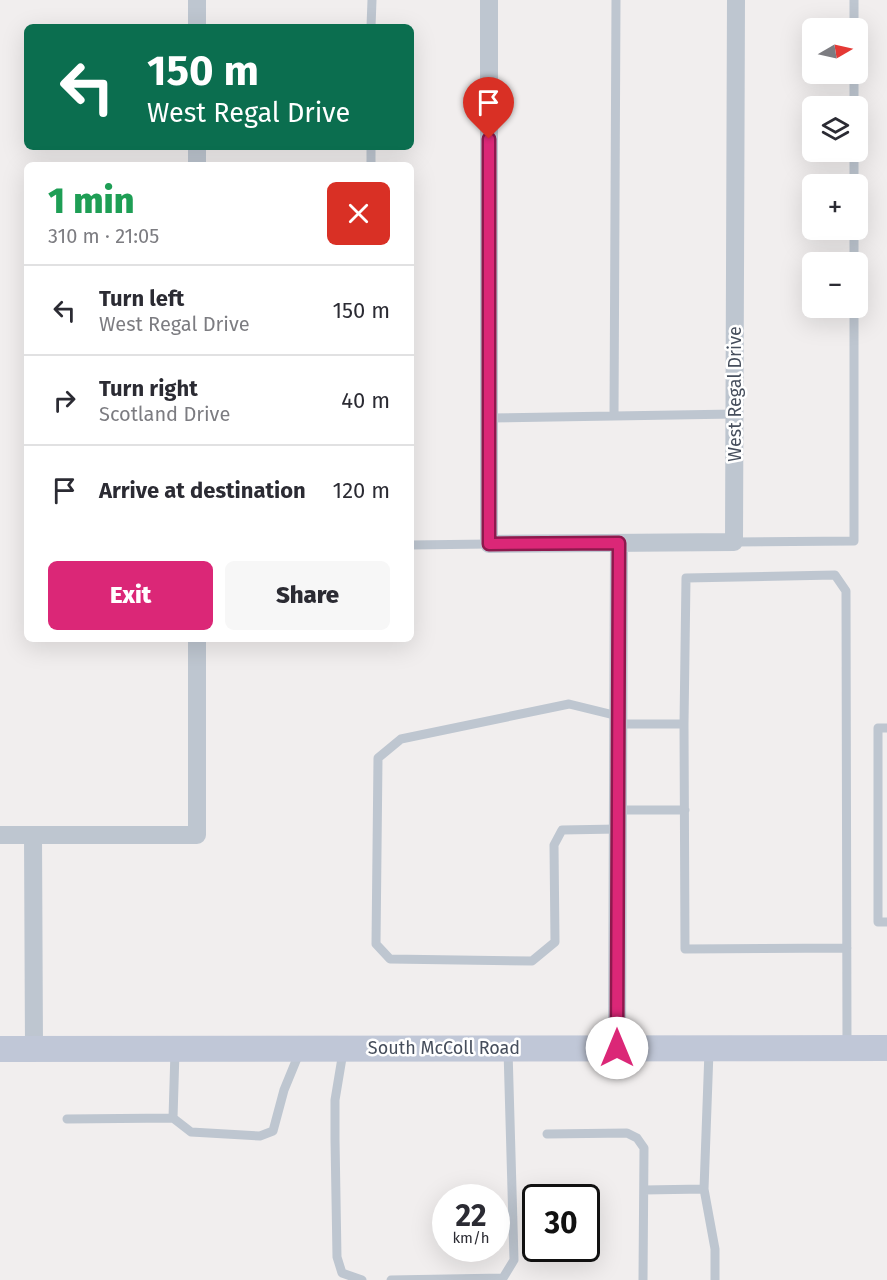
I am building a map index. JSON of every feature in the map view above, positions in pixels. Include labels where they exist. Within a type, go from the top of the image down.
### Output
[{"type":"main road","name":"South McColl Road","points":[[0,1049],[887,1048]]},
{"type":"street","points":[[197,0],[197,24]]},
{"type":"street","points":[[489,0],[489,544],[734,542]]},
{"type":"street","name":"West Regal Drive","points":[[734,542],[736,0]]},
{"type":"street","points":[[617,1048],[619,543]]},
{"type":"street","points":[[0,835],[197,835],[197,642]]},
{"type":"street","points":[[33,835],[34,1049]]},
{"type":"lane","points":[[371,24],[372,0]]},
{"type":"lane","points":[[614,416],[616,0]]},
{"type":"lane","points":[[854,0],[854,18]]},
{"type":"lane","points":[[734,542],[855,541],[854,318]]},
{"type":"lane","points":[[489,418],[735,414]]},
{"type":"lane","points":[[414,544],[489,544]]},
{"type":"lane","points":[[847,948],[685,949],[686,578],[836,575],[846,591],[847,948],[847,1048]]},
{"type":"lane","points":[[618,829],[562,830],[554,845],[555,942],[532,962],[390,959],[376,944],[378,758],[401,739],[569,704],[618,720],[684,724]]},
{"type":"lane","points":[[887,728],[878,728],[878,922],[887,922]]},
{"type":"lane","points":[[618,810],[685,810]]},
{"type":"lane","points":[[173,1118],[175,1048]]},
{"type":"lane","points":[[66,1119],[173,1118],[191,1132],[260,1136],[273,1131],[284,1090],[301,1048]]},
{"type":"lane","points":[[344,1048],[335,1100],[338,1257],[342,1273],[362,1280]]},
{"type":"lane","points":[[391,1280],[502,1278],[514,1260],[508,1048]]},
{"type":"lane","points":[[710,1048],[704,1189],[716,1250],[715,1280]]},
{"type":"lane","points":[[547,1134],[627,1133],[637,1138],[644,1148],[643,1280]]},
{"type":"lane","points":[[644,1190],[704,1189]]},
{"type":"route","points":[[489,139],[489,544],[619,543],[617,1048]]}]
